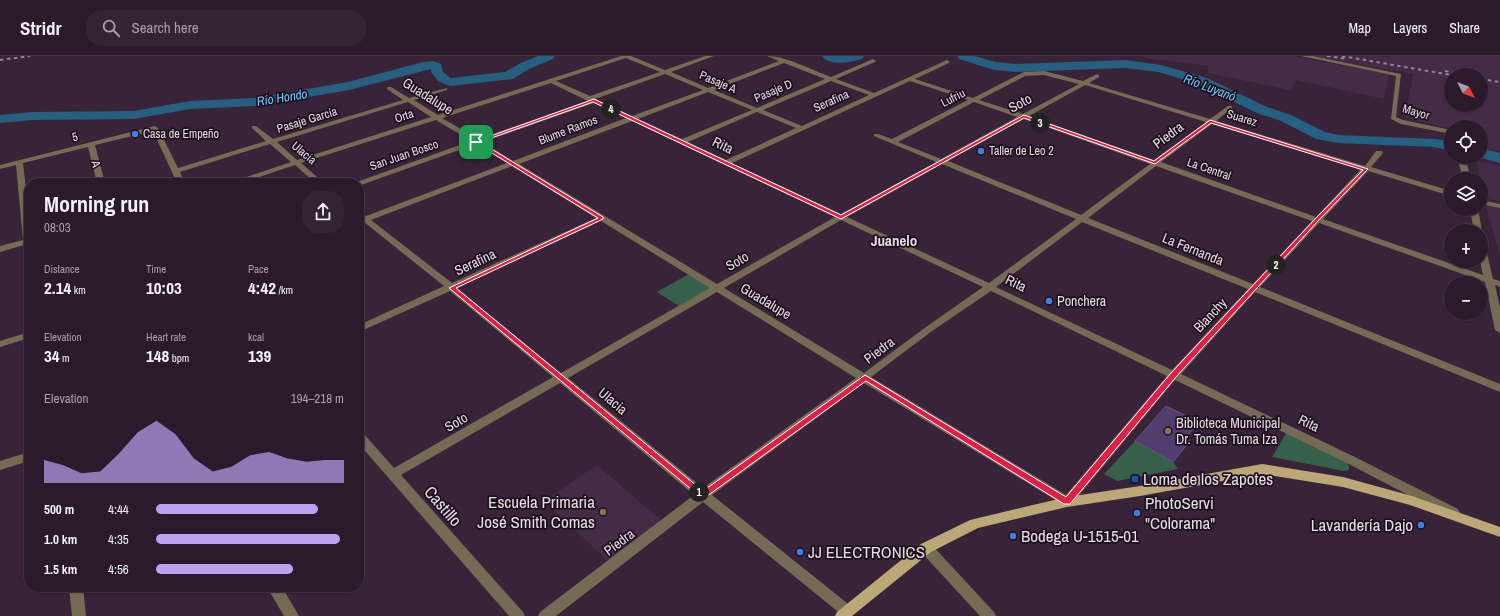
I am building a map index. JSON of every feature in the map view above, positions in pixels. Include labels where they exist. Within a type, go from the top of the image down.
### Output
[{"type":"main road","points":[[844,614],[926,548],[975,524],[1067,502],[1140,491],[1262,469],[1343,482],[1412,501],[1465,518],[1500,532]]},
{"type":"street","name":"Pasaje A","points":[[626,56],[801,128]]},
{"type":"street","name":"Orta","points":[[249,178],[626,56]]},
{"type":"street","name":"San Juan Bosco","points":[[364,181],[476,142],[711,56]]},
{"type":"street","points":[[770,56],[874,95]]},
{"type":"street","name":"Mayor","points":[[1304,56],[1399,75],[1393,118],[1401,122],[1444,131]]},
{"type":"street","name":"Pasaje D","points":[[682,142],[873,61]]},
{"type":"street","name":"Blume Ramos","points":[[364,218],[785,62]]},
{"type":"street","name":"Serafina","points":[[726,163],[947,62]]},
{"type":"street","name":"Suarez","points":[[1024,74],[1044,73],[1084,83],[1444,192]]},
{"type":"street","name":"Lufriu","points":[[892,142],[1024,74]]},
{"type":"street","name":"Soto","points":[[393,474],[841,217],[1097,76]]},
{"type":"street","name":"La Central","points":[[909,79],[1024,117],[1500,284]]},
{"type":"street","name":"Rita","points":[[552,80],[591,100],[1174,375],[1349,459],[1465,518]]},
{"type":"street","name":"Guadalupe","points":[[388,88],[865,377],[1067,502]]},
{"type":"street","name":"Pasaje García","points":[[175,171],[444,89]]},
{"type":"street","name":"Piedra","points":[[545,616],[703,496],[929,329],[990,287],[1230,107]]},
{"type":"street","name":"Ulacia","points":[[254,127],[314,178]]},
{"type":"street","name":"5","points":[[0,167],[155,128],[175,171]]},
{"type":"street","name":"La Fernanda","points":[[876,135],[1500,388]]},
{"type":"street","name":"A","points":[[91,144],[100,178]]},
{"type":"street","name":"Blanchy","points":[[1067,502],[1174,375],[1366,169],[1379,153]]},
{"type":"street","points":[[19,162],[24,206]]},
{"type":"street","points":[[175,171],[178,178]]},
{"type":"street","points":[[1488,203],[1500,206]]},
{"type":"street","name":"Serafina","points":[[364,328],[602,218]]},
{"type":"street","name":"Ulacia","points":[[364,221],[452,288],[561,377],[844,614]]},
{"type":"street","points":[[0,249],[24,242]]},
{"type":"street","points":[[1486,268],[1500,330]]},
{"type":"street","points":[[0,344],[24,337]]},
{"type":"street","name":"Castillo","points":[[364,442],[518,616]]},
{"type":"street","points":[[0,466],[24,458]]},
{"type":"street","points":[[926,548],[989,616]]},
{"type":"street","points":[[77,592],[79,616]]},
{"type":"street","points":[[277,592],[292,616]]},
{"type":"shaded area","points":[[1143,56],[1291,56],[1389,74],[1384,99],[1296,80],[1290,90],[1207,73],[1209,66],[1144,58]]},
{"type":"shaded area","points":[[1312,56],[1500,56],[1500,151],[1488,148],[1488,120],[1444,120],[1444,127],[1405,118],[1413,74]]},
{"type":"shaded area","points":[[1488,163],[1500,166],[1500,201],[1488,199],[1488,172],[1478,172],[1477,164]]},
{"type":"shaded area","points":[[1488,205],[1500,208],[1500,256],[1488,212]]},
{"type":"shaded area","name":"Escuela Primaria José Smith Comas","points":[[597,465],[663,522],[609,562],[544,501]]},
{"type":"green space","points":[[689,274],[712,288],[679,306],[657,292]]},
{"type":"green space","points":[[1287,432],[1345,460],[1349,466],[1349,470],[1344,471],[1272,457]]},
{"type":"green space","points":[[1135,441],[1173,462],[1178,469],[1117,481],[1104,474]]},
{"type":"building","name":"Biblioteca Municipal Dr. Tomás Tuma Iza","points":[[1166,406],[1199,422],[1185,439],[1190,441],[1173,462],[1135,441]]},
{"type":"waterway","name":"Río Hondo","points":[[0,119],[32,116],[134,115],[190,105],[255,102],[349,86],[423,66],[433,65],[437,67],[437,72],[441,77],[450,82],[508,76],[525,66],[549,56]]},
{"type":"waterway","name":"Río Luyanó","points":[[828,56],[836,59],[858,56]]},
{"type":"waterway","name":"Río Luyanó","points":[[963,56],[994,66],[1016,68],[1125,64],[1141,65],[1161,69],[1202,81],[1262,110],[1286,118],[1321,136],[1338,139],[1434,143],[1444,145]]},
{"type":"waterway","name":"Río Luyanó","points":[[1488,155],[1500,158]]},
{"type":"railway","points":[[0,60],[30,56]]},
{"type":"railway","points":[[1327,56],[1347,59]]},
{"type":"railway","points":[[1342,56],[1444,74]]},
{"type":"railway","points":[[1488,80],[1500,82]]},
{"type":"place","name":"Casa de Empeño","points":[[135,134]]},
{"type":"place","name":"Taller de Leo 2","points":[[981,151]]},
{"type":"place","name":"Ponchera","points":[[1049,301]]},
{"type":"place","name":"Biblioteca Municipal Dr. Tomás Tuma Iza","points":[[1168,431]]},
{"type":"place","name":"Loma de los Zapotes","points":[[1135,479]]},
{"type":"place","name":"Escuela Primaria José Smith Comas","points":[[603,512]]},
{"type":"place","name":"PhotoServi \"Colorama\"","points":[[1137,513]]},
{"type":"place","name":"Lavandería Dajo","points":[[1421,525]]},
{"type":"place","name":"Bodega U-1515-01","points":[[1013,536]]},
{"type":"place","name":"JJ ELECTRONICS","points":[[800,552]]},
{"type":"district","name":"Juanelo","points":[[894,241]]},
{"type":"route","points":[[594,101],[841,217],[1024,117],[1155,163],[1210,121],[1366,169],[1174,375],[1067,502],[865,377],[703,496],[452,288],[602,218],[476,142],[594,101]]}]
